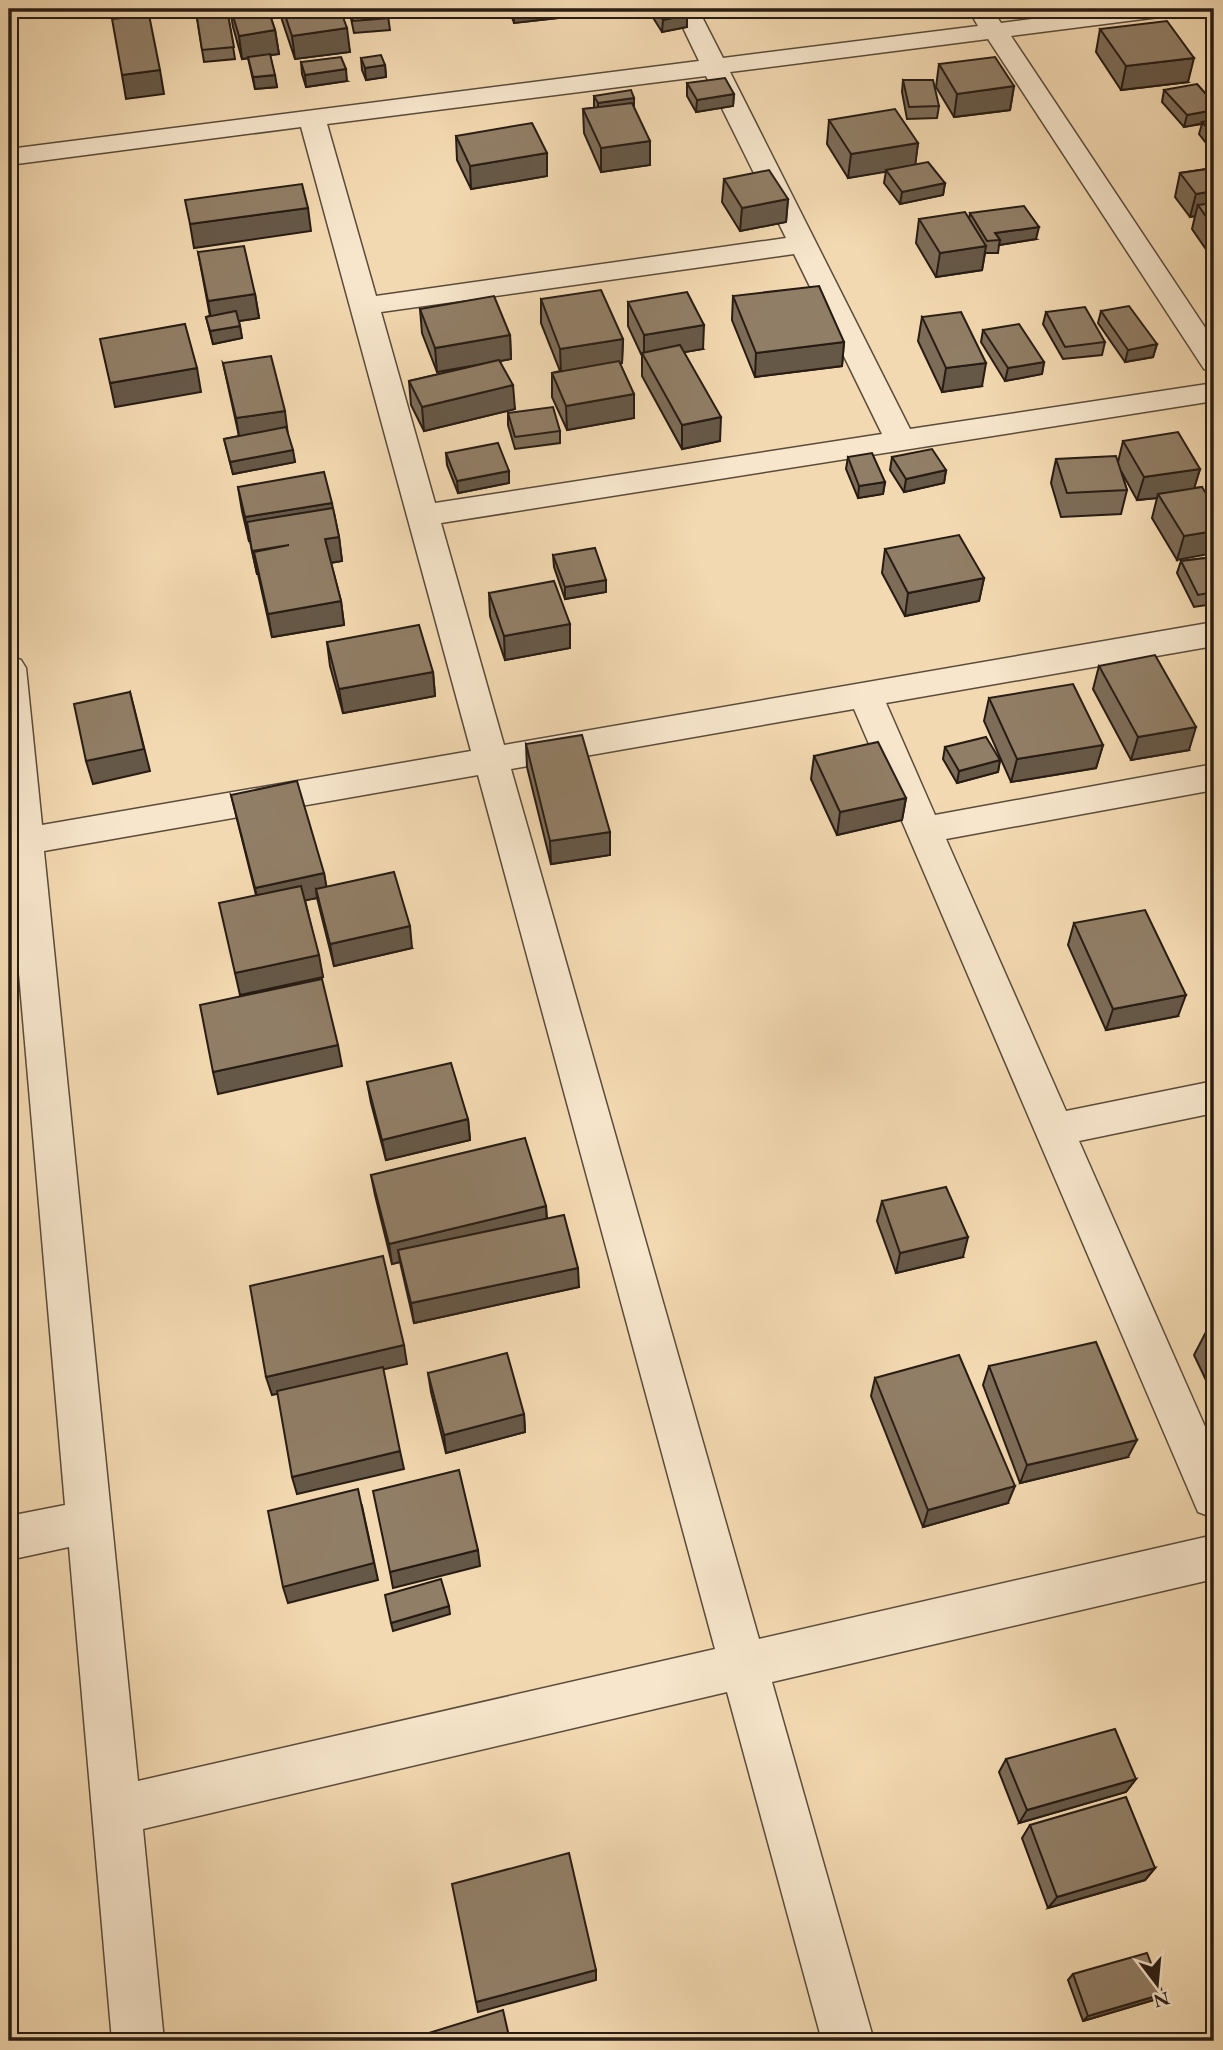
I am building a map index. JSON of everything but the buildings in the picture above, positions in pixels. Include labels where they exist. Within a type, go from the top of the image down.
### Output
[{"type":"street","points":[[686,9],[901,440]]},
{"type":"street","points":[[9,157],[715,67],[987,20],[1167,9]]},
{"type":"street","points":[[987,20],[1214,363]]},
{"type":"street","points":[[312,118],[848,2041]]},
{"type":"street","points":[[365,306],[803,244]]},
{"type":"street","points":[[423,515],[1214,392]]},
{"type":"street","points":[[17,842],[1214,634]]},
{"type":"street","points":[[9,668],[17,842],[89,1521],[138,2041]]},
{"type":"street","points":[[865,695],[1214,1497]]},
{"type":"street","points":[[924,830],[1214,777]]},
{"type":"street","points":[[1054,1130],[1214,1097]]},
{"type":"street","points":[[9,1538],[89,1521]]},
{"type":"street","points":[[117,1810],[1214,1557]]}]
